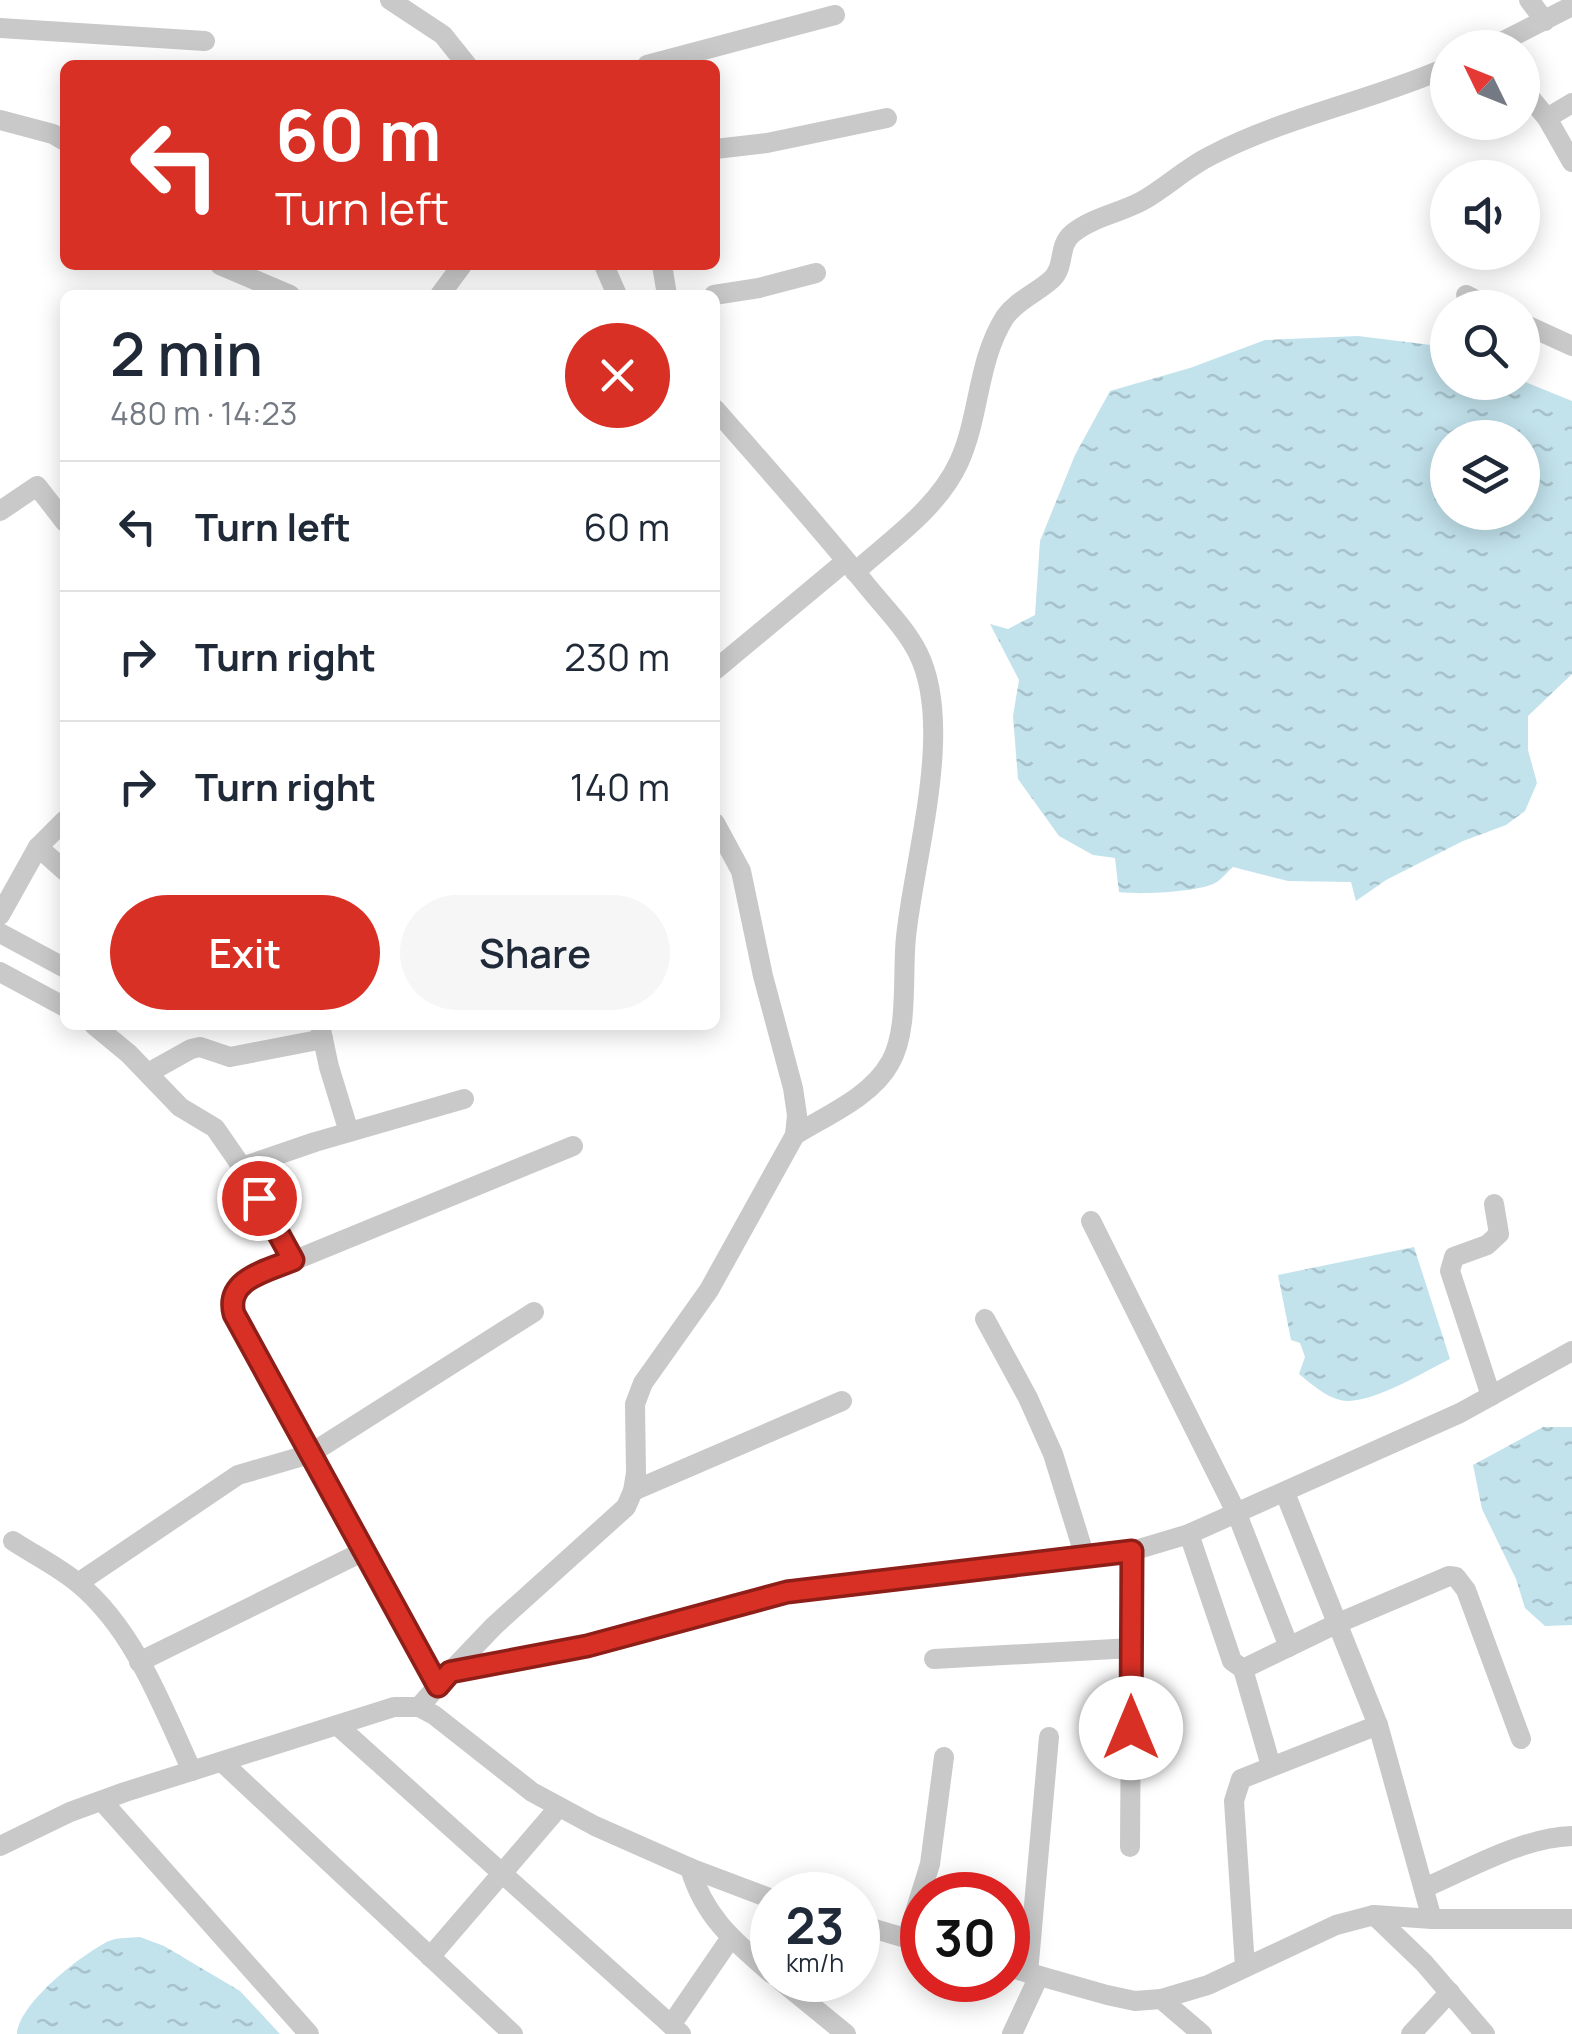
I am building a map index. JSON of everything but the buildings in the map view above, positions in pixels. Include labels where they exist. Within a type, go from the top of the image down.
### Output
[{"type":"street","points":[[390,0],[443,35],[464,60]]},
{"type":"street","points":[[1529,0],[1545,21]]},
{"type":"street","points":[[1527,30],[1572,6]]},
{"type":"street","points":[[656,60],[835,15]]},
{"type":"street","points":[[0,28],[204,41]]},
{"type":"street","points":[[720,666],[931,504],[961,459],[1000,326],[1009,312],[1053,278],[1060,268],[1062,244],[1072,234],[1140,202],[1212,154],[1304,115],[1430,73]]},
{"type":"street","points":[[1547,118],[1572,102]]},
{"type":"street","points":[[1540,110],[1572,162]]},
{"type":"street","points":[[720,149],[887,118]]},
{"type":"street","points":[[0,120],[60,138]]},
{"type":"street","points":[[232,270],[278,290]]},
{"type":"street","points":[[720,294],[816,273]]},
{"type":"street","points":[[1540,331],[1572,346]]},
{"type":"street","points":[[720,415],[916,649],[924,667],[932,715],[928,802],[908,913],[896,1052],[888,1068],[867,1090],[794,1135]]},
{"type":"street","points":[[0,510],[37,486],[60,516]]},
{"type":"street","points":[[0,915],[38,846],[60,825]]},
{"type":"street","points":[[420,1706],[506,1615],[616,1519],[633,1492],[635,1404],[643,1383],[710,1290],[794,1135],[797,1115],[793,1088],[741,871],[720,832]]},
{"type":"street","points":[[38,846],[60,867]]},
{"type":"street","points":[[0,933],[60,965]]},
{"type":"street","points":[[0,972],[60,1003]]},
{"type":"street","points":[[100,1030],[148,1072],[180,1107],[215,1128],[242,1167],[293,1260]]},
{"type":"street","points":[[148,1072],[191,1048],[230,1056],[322,1032],[349,1132]]},
{"type":"street","points":[[242,1167],[464,1100]]},
{"type":"street","points":[[444,1679],[364,1551],[230,1302],[244,1280],[572,1146]]},
{"type":"street","points":[[1491,1396],[1450,1271],[1454,1257],[1488,1245],[1498,1234],[1494,1204]]},
{"type":"street","points":[[1091,1221],[1236,1514],[1290,1648]]},
{"type":"street","points":[[78,1582],[238,1475],[310,1454],[534,1312]]},
{"type":"street","points":[[985,1319],[1053,1454],[1085,1557]]},
{"type":"street","points":[[444,1679],[587,1646],[787,1592],[1132,1551],[1189,1534],[1285,1493],[1491,1396],[1572,1351]]},
{"type":"street","points":[[633,1492],[842,1401]]},
{"type":"street","points":[[1285,1493],[1378,1725],[1432,1919]]},
{"type":"street","points":[[1189,1534],[1232,1662],[1243,1669],[1271,1766]]},
{"type":"street","points":[[13,1541],[78,1582],[108,1613],[139,1662],[192,1771]]},
{"type":"street","points":[[139,1662],[364,1551]]},
{"type":"street","points":[[1130,1847],[1132,1551]]},
{"type":"street","points":[[1243,1669],[1336,1624],[1450,1576],[1456,1577],[1466,1590],[1521,1739]]},
{"type":"street","points":[[934,1660],[1132,1648]]},
{"type":"street","points":[[0,1846],[102,1801],[394,1708],[420,1706],[532,1792],[595,1826],[750,1891]]},
{"type":"street","points":[[1246,1967],[1235,1790],[1240,1780],[1378,1725]]},
{"type":"street","points":[[337,1726],[676,2029],[730,1939]]},
{"type":"street","points":[[1030,1923],[1049,1737]]},
{"type":"street","points":[[928,1872],[944,1757]]},
{"type":"street","points":[[222,1762],[430,1957],[499,2030]]},
{"type":"street","points":[[102,1801],[308,2034]]},
{"type":"street","points":[[430,1957],[558,1806]]},
{"type":"street","points":[[1424,1888],[1527,1844],[1553,1836],[1572,1836]]},
{"type":"street","points":[[690,1868],[706,1909],[730,1939],[750,1956]]},
{"type":"street","points":[[1030,1973],[1134,2001],[1161,2000],[1208,1985],[1336,1925],[1374,1915],[1572,1919]]},
{"type":"street","points":[[1374,1915],[1486,2034]]},
{"type":"street","points":[[1411,2034],[1450,1992]]},
{"type":"street","points":[[1161,2000],[1202,2034]]},
{"type":"street","points":[[807,2002],[846,2034]]},
{"type":"street","points":[[1012,2034],[1019,2002]]},
{"type":"water","points":[[1358,336],[1430,345],[1430,400],[1540,400],[1540,388],[1572,401],[1572,674],[1528,716],[1528,750],[1537,783],[1525,811],[1506,825],[1463,841],[1386,880],[1356,901],[1351,882],[1288,881],[1233,867],[1215,883],[1196,889],[1119,892],[1115,858],[1093,855],[1059,836],[1018,779],[1013,716],[1019,680],[990,624],[1008,629],[1035,615],[1040,541],[1075,455],[1110,391],[1190,368],[1265,340]]},
{"type":"water","points":[[1414,1247],[1450,1359],[1365,1398],[1340,1400],[1324,1393],[1299,1374],[1305,1357],[1300,1343],[1291,1340],[1278,1275]]},
{"type":"water","points":[[1543,1427],[1572,1427],[1572,1625],[1545,1626],[1525,1608],[1516,1579],[1482,1509],[1473,1465]]},
{"type":"water","points":[[140,1937],[164,1946],[240,1991],[280,2034],[17,2034],[28,2008],[69,1968],[109,1941]]},
{"type":"route","points":[[259,1198],[293,1260],[244,1280],[230,1302],[234,1314],[438,1686],[450,1672],[587,1646],[787,1592],[1132,1551],[1131,1728]]}]
